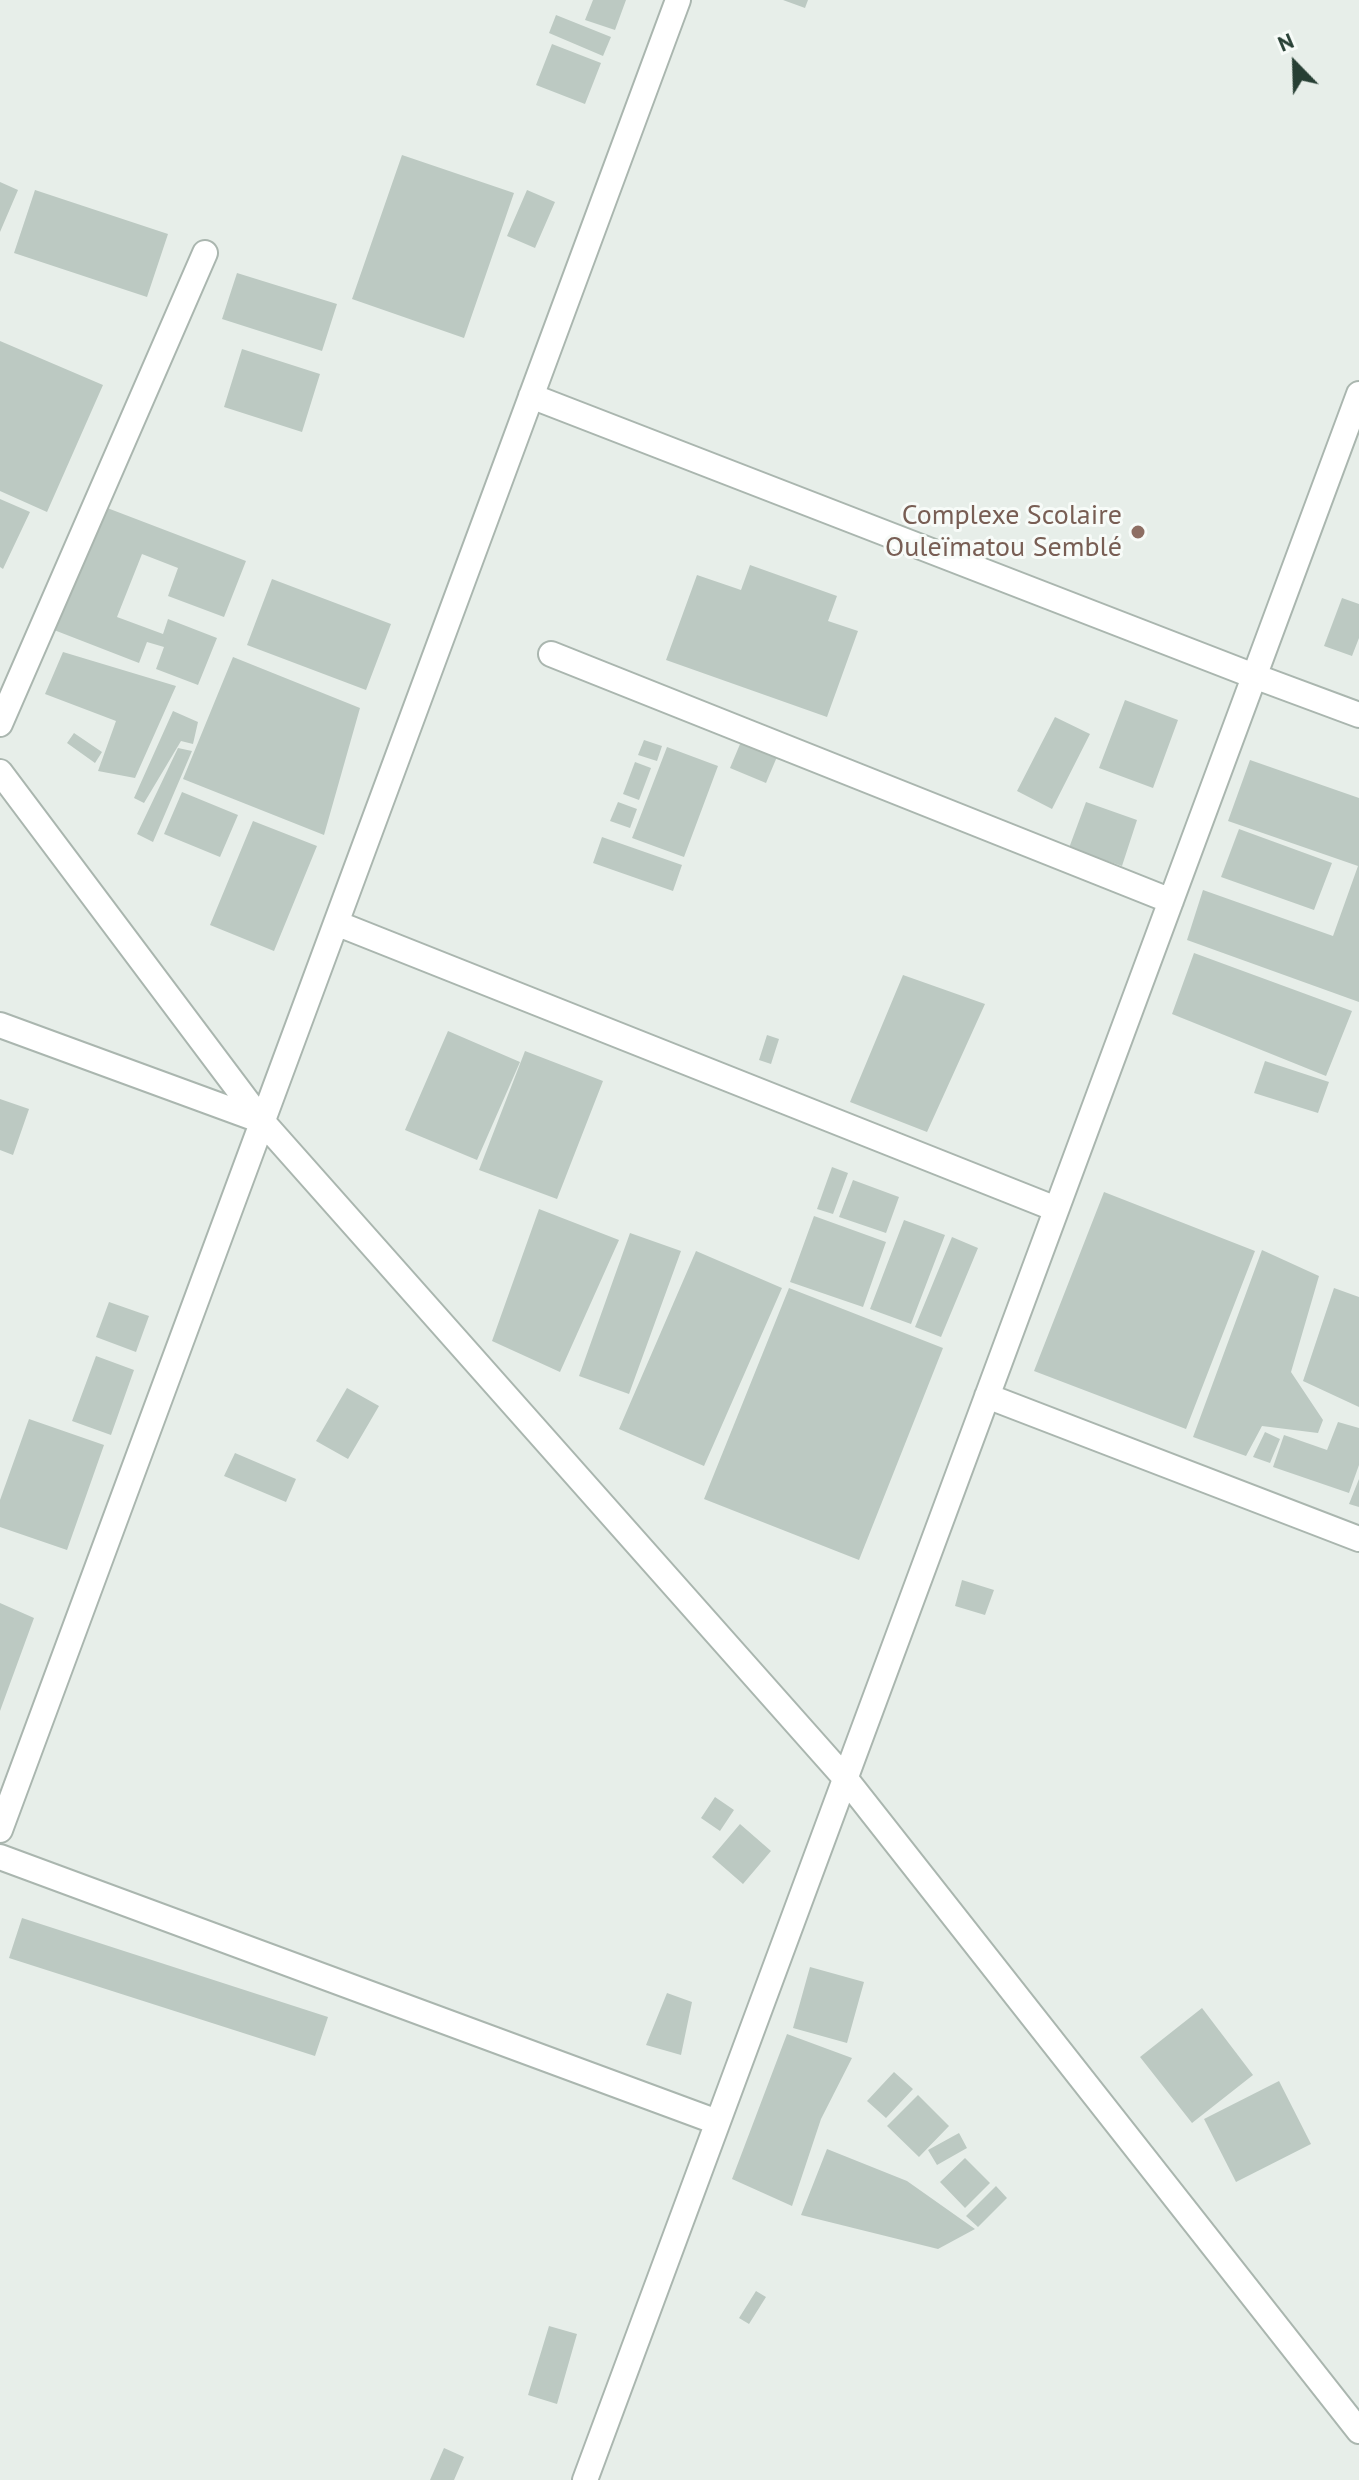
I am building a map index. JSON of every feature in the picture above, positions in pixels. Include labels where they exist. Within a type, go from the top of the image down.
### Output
[{"type":"street","points":[[0,1830],[678,0]]},
{"type":"street","points":[[0,724],[205,253]]},
{"type":"street","points":[[585,2480],[1359,394]]},
{"type":"street","points":[[531,396],[1359,715]]},
{"type":"street","points":[[551,654],[1171,901]]},
{"type":"street","points":[[0,772],[262,1121],[845,1778],[1359,2431]]},
{"type":"street","points":[[336,923],[1056,1209]]},
{"type":"street","points":[[0,1025],[262,1121]]},
{"type":"street","points":[[987,1396],[1359,1539]]},
{"type":"street","points":[[0,1857],[717,2122]]},
{"type":"building","points":[[593,0],[626,0],[615,30],[585,20]]},
{"type":"building","points":[[783,0],[808,0],[805,8]]},
{"type":"building","points":[[556,15],[611,37],[603,56],[549,33]]},
{"type":"building","points":[[552,44],[601,63],[585,104],[536,85]]},
{"type":"building","points":[[402,155],[514,193],[464,338],[352,299]]},
{"type":"building","points":[[0,182],[18,190],[0,232]]},
{"type":"building","points":[[35,190],[168,234],[147,297],[14,253]]},
{"type":"building","points":[[527,190],[555,202],[535,248],[507,236]]},
{"type":"building","points":[[237,273],[337,304],[322,351],[222,319]]},
{"type":"building","points":[[0,341],[103,385],[47,512],[0,491]]},
{"type":"building","points":[[242,349],[320,374],[302,432],[224,407]]},
{"type":"building","points":[[0,499],[30,512],[3,569],[0,567]]},
{"type":"building","points":[[102,506],[246,561],[224,617],[168,596],[178,568],[142,554],[117,617],[163,634],[168,619],[217,638],[198,685],[156,669],[164,647],[147,642],[139,663],[54,630]]},
{"type":"building","points":[[750,565],[837,596],[828,621],[858,631],[827,717],[666,660],[697,575],[741,590]]},
{"type":"building","points":[[272,579],[391,624],[366,690],[247,645]]},
{"type":"building","points":[[1342,598],[1359,604],[1359,638],[1352,656],[1324,646]]},
{"type":"building","points":[[63,652],[176,686],[135,778],[98,771],[116,721],[45,694]]},
{"type":"building","points":[[233,657],[360,708],[324,835],[183,779]]},
{"type":"building","points":[[1125,700],[1178,720],[1153,788],[1099,768]]},
{"type":"building","points":[[173,711],[198,722],[193,744],[181,741],[144,803],[134,798]]},
{"type":"building","points":[[1055,717],[1090,734],[1052,809],[1017,791]]},
{"type":"building","points":[[74,733],[102,752],[95,763],[67,743]]},
{"type":"building","points":[[743,737],[779,752],[766,783],[730,768]]},
{"type":"building","points":[[644,740],[662,746],[657,761],[638,755]]},
{"type":"building","points":[[667,747],[718,766],[684,857],[632,838]]},
{"type":"building","points":[[178,748],[192,751],[153,842],[137,834]]},
{"type":"building","points":[[1250,760],[1359,798],[1359,1002],[1187,940],[1203,890],[1333,936],[1358,866],[1228,821]]},
{"type":"building","points":[[635,762],[651,768],[639,800],[623,794]]},
{"type":"building","points":[[182,792],[238,815],[220,857],[164,834]]},
{"type":"building","points":[[618,802],[637,809],[630,828],[610,821]]},
{"type":"building","points":[[1086,802],[1137,820],[1122,866],[1069,848]]},
{"type":"building","points":[[253,821],[317,846],[274,951],[210,925]]},
{"type":"building","points":[[1239,829],[1332,863],[1314,910],[1221,877]]},
{"type":"building","points":[[602,837],[682,865],[673,891],[593,863]]},
{"type":"building","points":[[1194,953],[1352,1011],[1326,1076],[1172,1014]]},
{"type":"building","points":[[903,975],[985,1004],[927,1132],[850,1102]]},
{"type":"building","points":[[448,1031],[520,1062],[477,1160],[405,1130]]},
{"type":"building","points":[[767,1035],[779,1039],[771,1064],[759,1060]]},
{"type":"building","points":[[525,1051],[603,1081],[557,1199],[479,1170]]},
{"type":"building","points":[[1265,1061],[1329,1082],[1318,1113],[1254,1093]]},
{"type":"building","points":[[0,1099],[29,1109],[13,1155],[0,1150]]},
{"type":"building","points":[[832,1167],[848,1173],[833,1214],[817,1209]]},
{"type":"building","points":[[853,1180],[899,1197],[886,1233],[839,1217]]},
{"type":"building","points":[[1104,1192],[1255,1251],[1186,1429],[1034,1371]]},
{"type":"building","points":[[539,1209],[619,1240],[560,1372],[492,1341]]},
{"type":"building","points":[[814,1216],[886,1242],[863,1307],[790,1282]]},
{"type":"building","points":[[904,1220],[945,1235],[911,1324],[870,1309]]},
{"type":"building","points":[[630,1233],[681,1251],[629,1394],[579,1376]]},
{"type":"building","points":[[952,1237],[978,1248],[941,1337],[915,1327]]},
{"type":"building","points":[[1262,1250],[1319,1276],[1291,1372],[1323,1420],[1318,1433],[1262,1426],[1246,1456],[1193,1437]]},
{"type":"building","points":[[696,1251],[782,1288],[704,1466],[619,1429]]},
{"type":"building","points":[[789,1288],[943,1348],[859,1560],[704,1499]]},
{"type":"building","points":[[1334,1288],[1359,1297],[1359,1407],[1303,1381]]},
{"type":"building","points":[[109,1302],[149,1316],[136,1352],[96,1337]]},
{"type":"building","points":[[96,1356],[134,1370],[111,1435],[72,1421]]},
{"type":"building","points":[[347,1388],[379,1406],[348,1459],[316,1441]]},
{"type":"building","points":[[29,1419],[104,1445],[67,1550],[0,1527],[0,1500]]},
{"type":"building","points":[[1338,1422],[1359,1428],[1359,1465],[1349,1493],[1273,1467],[1284,1435],[1327,1450]]},
{"type":"building","points":[[1265,1432],[1280,1439],[1270,1463],[1253,1457]]},
{"type":"building","points":[[235,1453],[296,1479],[286,1502],[224,1476]]},
{"type":"building","points":[[1359,1479],[1359,1507],[1349,1504]]},
{"type":"building","points":[[962,1580],[994,1590],[985,1615],[955,1606]]},
{"type":"building","points":[[0,1603],[34,1618],[0,1711]]},
{"type":"building","points":[[715,1797],[734,1810],[720,1831],[701,1818]]},
{"type":"building","points":[[740,1824],[771,1851],[743,1884],[712,1857]]},
{"type":"building","points":[[22,1918],[328,2017],[315,2056],[9,1958]]},
{"type":"building","points":[[810,1967],[864,1982],[847,2043],[793,2028]]},
{"type":"building","points":[[667,1993],[692,2002],[681,2055],[646,2045]]},
{"type":"building","points":[[1202,2008],[1253,2075],[1192,2123],[1140,2057]]},
{"type":"building","points":[[787,2034],[852,2058],[821,2119],[792,2206],[732,2179]]},
{"type":"building","points":[[894,2072],[913,2089],[886,2118],[867,2101]]},
{"type":"building","points":[[1279,2081],[1311,2144],[1236,2182],[1204,2119]]},
{"type":"building","points":[[918,2095],[949,2126],[919,2157],[887,2126]]},
{"type":"building","points":[[959,2133],[967,2148],[937,2165],[928,2150]]},
{"type":"building","points":[[827,2149],[907,2181],[975,2229],[938,2249],[801,2215]]},
{"type":"building","points":[[965,2158],[990,2183],[965,2208],[940,2182]]},
{"type":"building","points":[[996,2186],[1007,2198],[978,2227],[966,2216]]},
{"type":"building","points":[[756,2291],[766,2297],[749,2324],[739,2318]]},
{"type":"building","points":[[549,2326],[577,2334],[557,2404],[528,2395]]},
{"type":"building","points":[[444,2448],[464,2457],[454,2480],[430,2480]]},
{"type":"place","name":"Complexe Scolaire Ouleïmatou Semblé","points":[[1138,532]]}]
